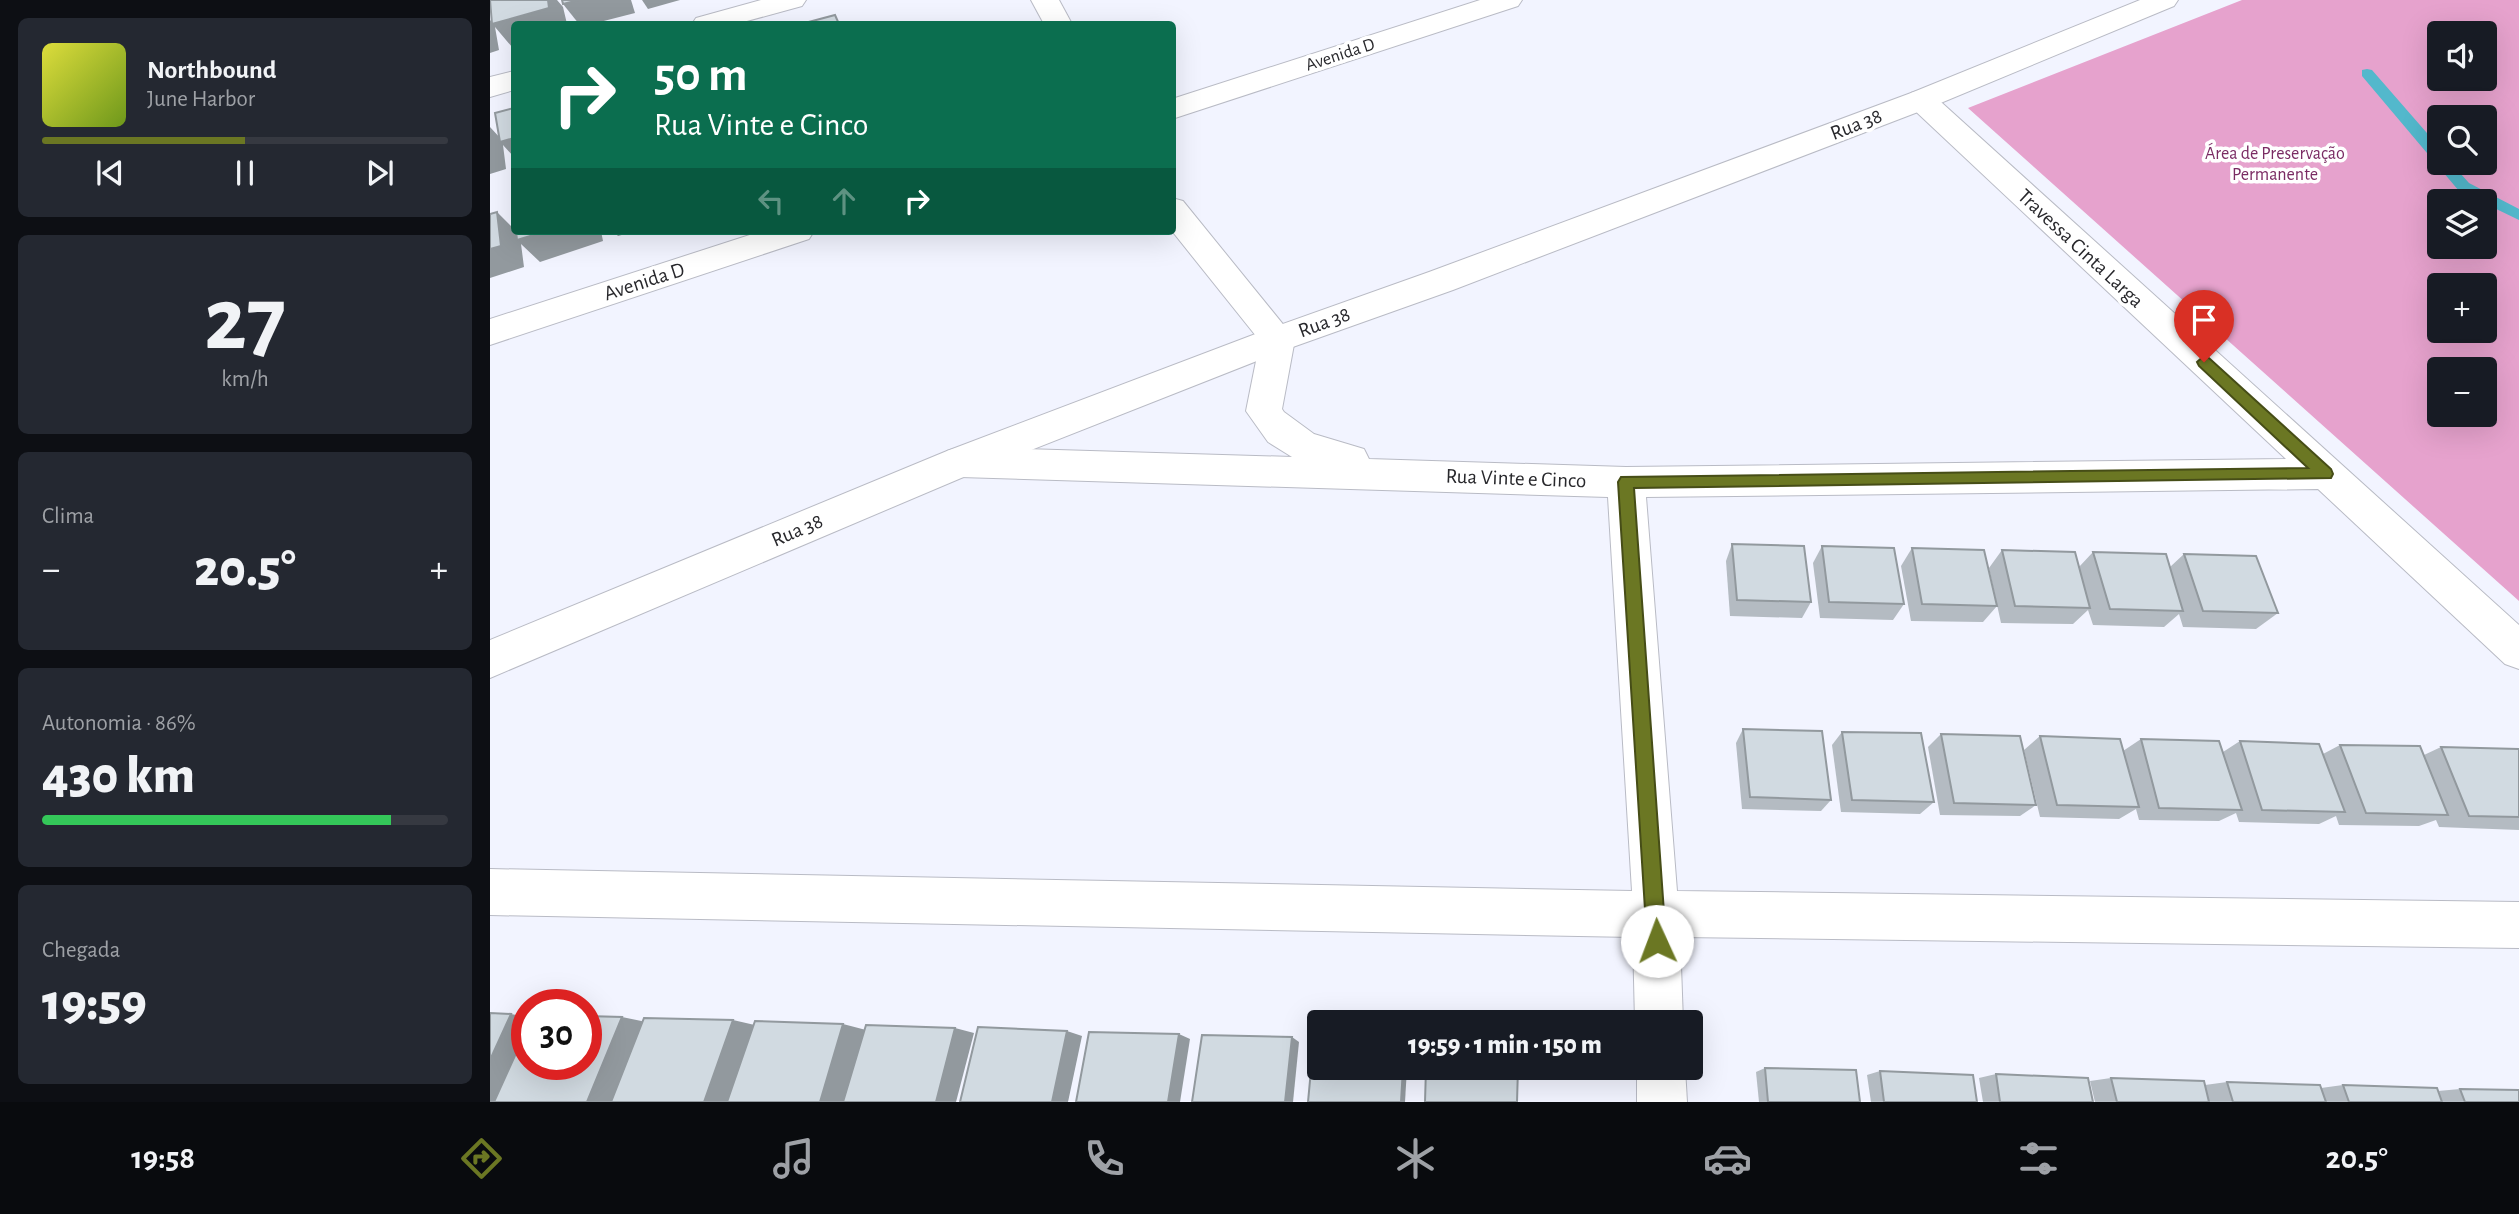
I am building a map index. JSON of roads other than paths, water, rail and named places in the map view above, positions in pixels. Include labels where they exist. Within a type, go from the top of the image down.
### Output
[{"type":"street","points":[[717,21],[792,0]]},
{"type":"street","points":[[1045,0],[1056,21]]},
{"type":"street","name":"Avenida D","points":[[1176,107],[1508,0]]},
{"type":"street","name":"Rua 38","points":[[490,659],[960,462],[1278,339],[1454,276],[1921,100],[2164,0]]},
{"type":"street","points":[[490,87],[511,81]]},
{"type":"street","name":"Travessa Cinta Larga","points":[[1921,100],[2519,651]]},
{"type":"street","points":[[1176,214],[1278,339],[1264,411],[1273,428],[1304,447],[1396,474]]},
{"type":"street","name":"Avenida D","points":[[490,332],[786,235]]},
{"type":"street","name":"Rua Vinte e Cinco","points":[[960,462],[1626,482],[2325,474]]},
{"type":"street","points":[[1626,482],[1656,914],[1659,1010]]},
{"type":"street","points":[[490,892],[1656,914],[2519,925]]},
{"type":"street","points":[[1661,1080],[1662,1102]]},
{"type":"waterway","points":[[2367,73],[2427,143]]},
{"type":"waterway","points":[[2454,175],[2464,187],[2519,215]]},
{"type":"park label","name":"Área de Preservação Permanente","points":[[2275,163]]}]
